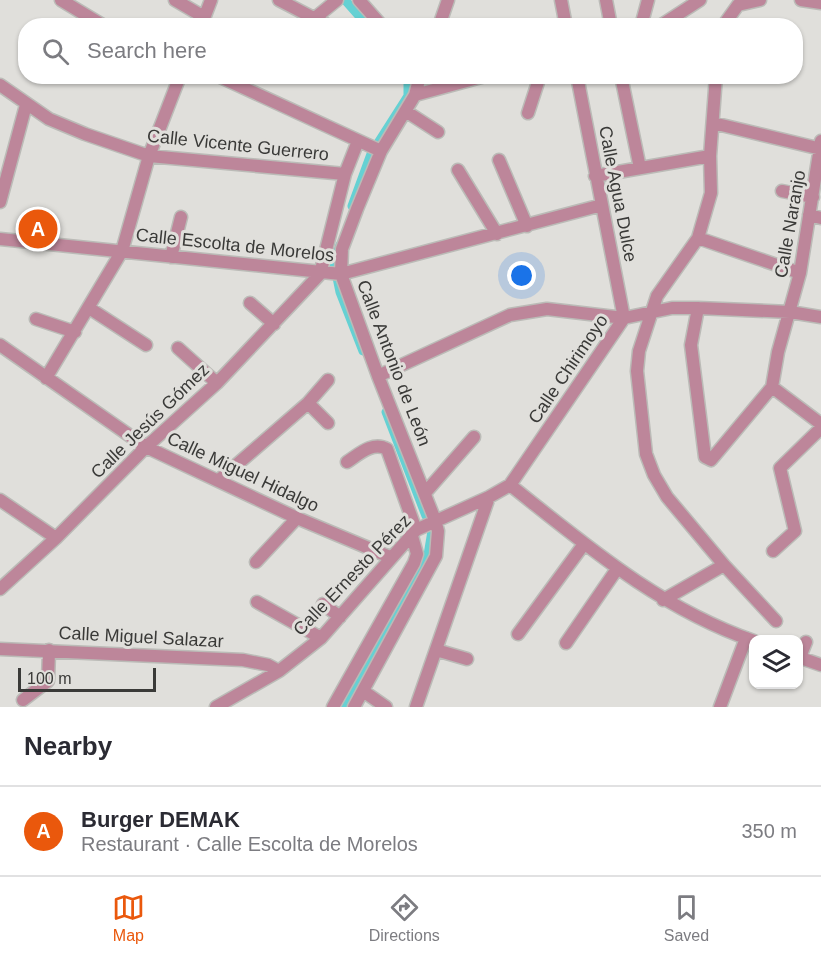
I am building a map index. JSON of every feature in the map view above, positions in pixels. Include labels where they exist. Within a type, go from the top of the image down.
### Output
[{"type":"street","points":[[61,0],[91,18]]},
{"type":"street","points":[[175,0],[199,18]]},
{"type":"street","points":[[204,18],[211,0]]},
{"type":"street","points":[[279,0],[315,18],[337,0]]},
{"type":"street","points":[[359,0],[375,18]]},
{"type":"street","points":[[442,18],[448,0]]},
{"type":"street","points":[[561,0],[564,18]]},
{"type":"street","points":[[606,0],[609,18]]},
{"type":"street","points":[[642,18],[648,0]]},
{"type":"street","points":[[672,18],[700,0]]},
{"type":"street","points":[[728,18],[736,3],[760,0]]},
{"type":"street","points":[[801,0],[821,3]]},
{"type":"street","points":[[46,378],[122,251],[149,156],[177,84]]},
{"type":"street","points":[[235,84],[378,150]]},
{"type":"street","name":"Calle Antonio de León","points":[[418,84],[407,112],[378,150],[342,249],[330,274],[378,376],[425,493],[422,527]]},
{"type":"street","points":[[415,95],[456,84]]},
{"type":"street","points":[[528,113],[537,84]]},
{"type":"street","name":"Calle Agua Dulce","points":[[579,84],[624,318]]},
{"type":"street","points":[[623,84],[640,168]]},
{"type":"street","points":[[715,84],[710,156],[711,193],[698,238],[657,296],[639,351],[637,371],[646,454],[654,476],[667,497],[724,565],[776,621]]},
{"type":"street","name":"Calle Vicente Guerrero","points":[[0,86],[26,105],[84,134],[149,156],[345,174]]},
{"type":"street","points":[[0,202],[26,105]]},
{"type":"street","points":[[407,112],[438,132]]},
{"type":"street","points":[[713,123],[821,155]]},
{"type":"street","name":"Calle Naranjo","points":[[772,387],[815,216],[813,197],[821,155],[821,141]]},
{"type":"street","points":[[330,274],[345,174],[360,142]]},
{"type":"street","points":[[596,176],[710,156]]},
{"type":"street","points":[[499,160],[526,226]]},
{"type":"street","points":[[458,170],[496,234]]},
{"type":"street","points":[[782,191],[813,197]]},
{"type":"street","name":"Calle Escolta de Morelos","points":[[0,239],[330,274],[496,234],[602,205]]},
{"type":"street","points":[[171,256],[181,217]]},
{"type":"street","points":[[698,238],[800,273]]},
{"type":"street","name":"Calle Jesús Gómez","points":[[0,589],[217,383],[274,324],[330,274]]},
{"type":"street","points":[[250,303],[274,324]]},
{"type":"street","points":[[89,308],[147,345]]},
{"type":"street","points":[[698,308],[692,345],[707,460],[713,458],[772,387],[821,426],[780,468],[795,531],[773,551]]},
{"type":"street","name":"Calle Chirimoyo","points":[[510,485],[624,318],[651,311],[698,308],[790,312],[821,317]]},
{"type":"street","points":[[378,376],[510,315],[527,310],[547,309],[624,318]]},
{"type":"street","points":[[36,319],[75,332]]},
{"type":"street","name":"Calle Miguel Hidalgo","points":[[0,345],[147,447],[297,518],[390,557]]},
{"type":"street","points":[[178,348],[217,383]]},
{"type":"street","points":[[219,480],[308,403],[328,380]]},
{"type":"street","points":[[308,403],[328,423]]},
{"type":"street","points":[[425,493],[474,437]]},
{"type":"street","points":[[333,707],[414,563],[422,527],[387,449],[382,446],[370,447],[347,462]]},
{"type":"street","points":[[510,485],[617,569],[663,600],[749,640]]},
{"type":"street","name":"Calle Ernesto Pérez","points":[[216,707],[279,671],[321,638],[390,557],[422,527],[510,485]]},
{"type":"street","points":[[416,707],[489,497]]},
{"type":"street","points":[[0,500],[56,538]]},
{"type":"street","points":[[256,562],[297,518]]},
{"type":"street","points":[[354,707],[436,556],[438,531],[422,527]]},
{"type":"street","points":[[518,634],[584,544]]},
{"type":"street","points":[[663,600],[724,565]]},
{"type":"street","points":[[566,643],[617,569]]},
{"type":"street","points":[[256,602],[321,638]]},
{"type":"street","points":[[323,604],[340,617]]},
{"type":"street","points":[[720,707],[749,642]]},
{"type":"street","points":[[803,648],[806,642]]},
{"type":"street","name":"Calle Miguel Salazar","points":[[0,649],[243,660],[268,665],[279,671]]},
{"type":"street","points":[[23,700],[48,681],[49,650]]},
{"type":"street","points":[[436,650],[467,659]]},
{"type":"street","points":[[803,658],[821,665]]},
{"type":"street","points":[[363,691],[386,707]]},
{"type":"waterway","points":[[345,0],[361,18]]},
{"type":"waterway","points":[[352,206],[371,154],[408,96],[408,84]]},
{"type":"waterway","points":[[340,245],[334,263],[340,292],[363,351]]},
{"type":"waterway","points":[[386,412],[426,516]]},
{"type":"waterway","points":[[343,707],[428,555],[432,531]]},
{"type":"place","name":"Burger DEMAK","points":[[38,229]]}]
